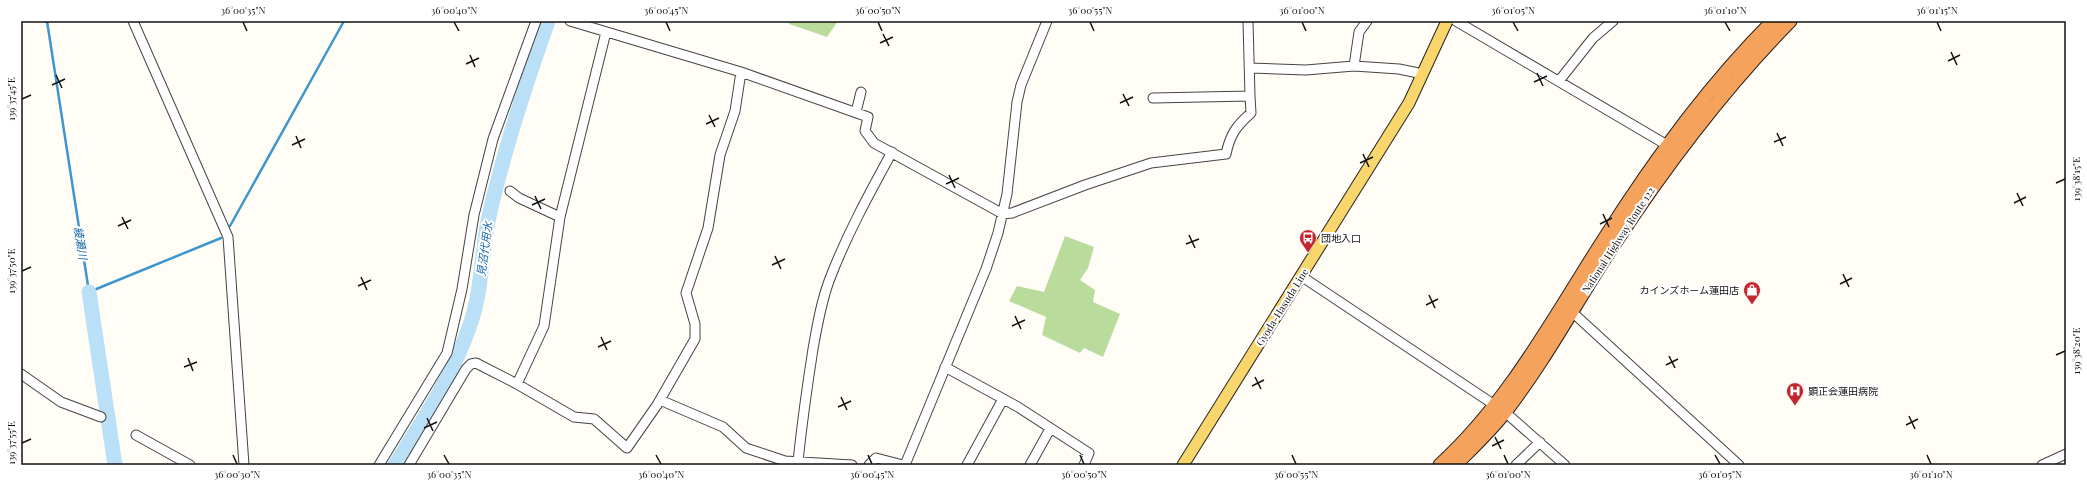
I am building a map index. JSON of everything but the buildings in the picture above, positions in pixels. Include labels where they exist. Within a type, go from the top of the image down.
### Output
[{"type":"highway","name":"National Highway Route 122","points":[[1455,465],[1500,408],[1542,360],[1674,148],[1720,80],[1773,21]]},
{"type":"highway","name":"National Highway Route 122","points":[[1440,465],[1500,408],[1604,239],[1674,148],[1790,21]]},
{"type":"main road","name":"Gyoda-Hasuda Line","points":[[1183,465],[1409,103],[1447,21]]},
{"type":"street","points":[[133,21],[228,238],[244,465]]},
{"type":"street","points":[[379,465],[448,353],[462,289],[474,215],[493,139],[536,21]]},
{"type":"street","points":[[570,21],[741,72],[868,117],[865,131],[874,143],[1003,214],[1092,182],[1151,163],[1226,154],[1229,140],[1233,131],[1238,124],[1251,113],[1248,21]]},
{"type":"street","points":[[869,465],[876,458],[904,465],[986,269],[1003,214],[1017,102],[1021,85],[1047,21]]},
{"type":"street","points":[[1354,66],[1359,32],[1366,21]]},
{"type":"street","points":[[1456,21],[1674,148]]},
{"type":"street","points":[[1559,81],[1593,38],[1613,21]]},
{"type":"street","points":[[518,384],[544,326],[560,217],[606,32]]},
{"type":"street","points":[[1250,68],[1306,70],[1354,66],[1399,69],[1423,74]]},
{"type":"street","points":[[409,465],[471,364],[476,363],[518,384],[574,417],[594,419],[627,448],[660,400],[695,339],[694,324],[686,293],[708,228],[720,155],[735,111],[741,72]]},
{"type":"street","points":[[856,112],[861,92]]},
{"type":"street","points":[[1153,98],[1250,96]]},
{"type":"street","points":[[798,461],[802,417],[818,317],[828,282],[856,217],[892,152]]},
{"type":"street","points":[[510,191],[519,198],[560,217]]},
{"type":"street","points":[[1301,276],[1500,408],[1565,465]]},
{"type":"street","points":[[1571,312],[1739,465]]},
{"type":"street","points":[[945,367],[1003,399],[1089,453],[1084,465]]},
{"type":"street","points":[[21,374],[61,402],[100,417]]},
{"type":"street","points":[[968,465],[1003,399]]},
{"type":"street","points":[[660,400],[723,427],[746,448],[784,463],[798,461],[852,465]]},
{"type":"street","points":[[1030,465],[1050,429]]},
{"type":"street","points":[[136,435],[190,465]]},
{"type":"street","points":[[1516,465],[1540,442]]},
{"type":"street","points":[[2042,465],[2066,454]]},
{"type":"green space","points":[[790,21],[838,21],[827,37],[789,24]]},
{"type":"green space","points":[[1065,236],[1094,247],[1088,268],[1080,280],[1095,290],[1093,302],[1120,314],[1103,357],[1084,348],[1080,353],[1042,335],[1046,317],[1009,301],[1017,286],[1044,292]]},
{"type":"waterway","name":"綾瀬川","points":[[47,21],[89,292],[221,238]]},
{"type":"waterway","points":[[230,226],[344,21]]},
{"type":"waterway","name":"見沼代用水","points":[[395,465],[438,396],[456,360],[471,322],[478,295],[487,226],[502,163],[516,115],[548,21]]},
{"type":"waterway","name":"綾瀬川","points":[[89,292],[115,465]]},
{"type":"place","name":"団地入口","points":[[1308,253]]},
{"type":"place","name":"カインズホーム蓮田店","points":[[1752,305]]},
{"type":"place","name":"顕正会蓮田病院","points":[[1795,406]]}]
